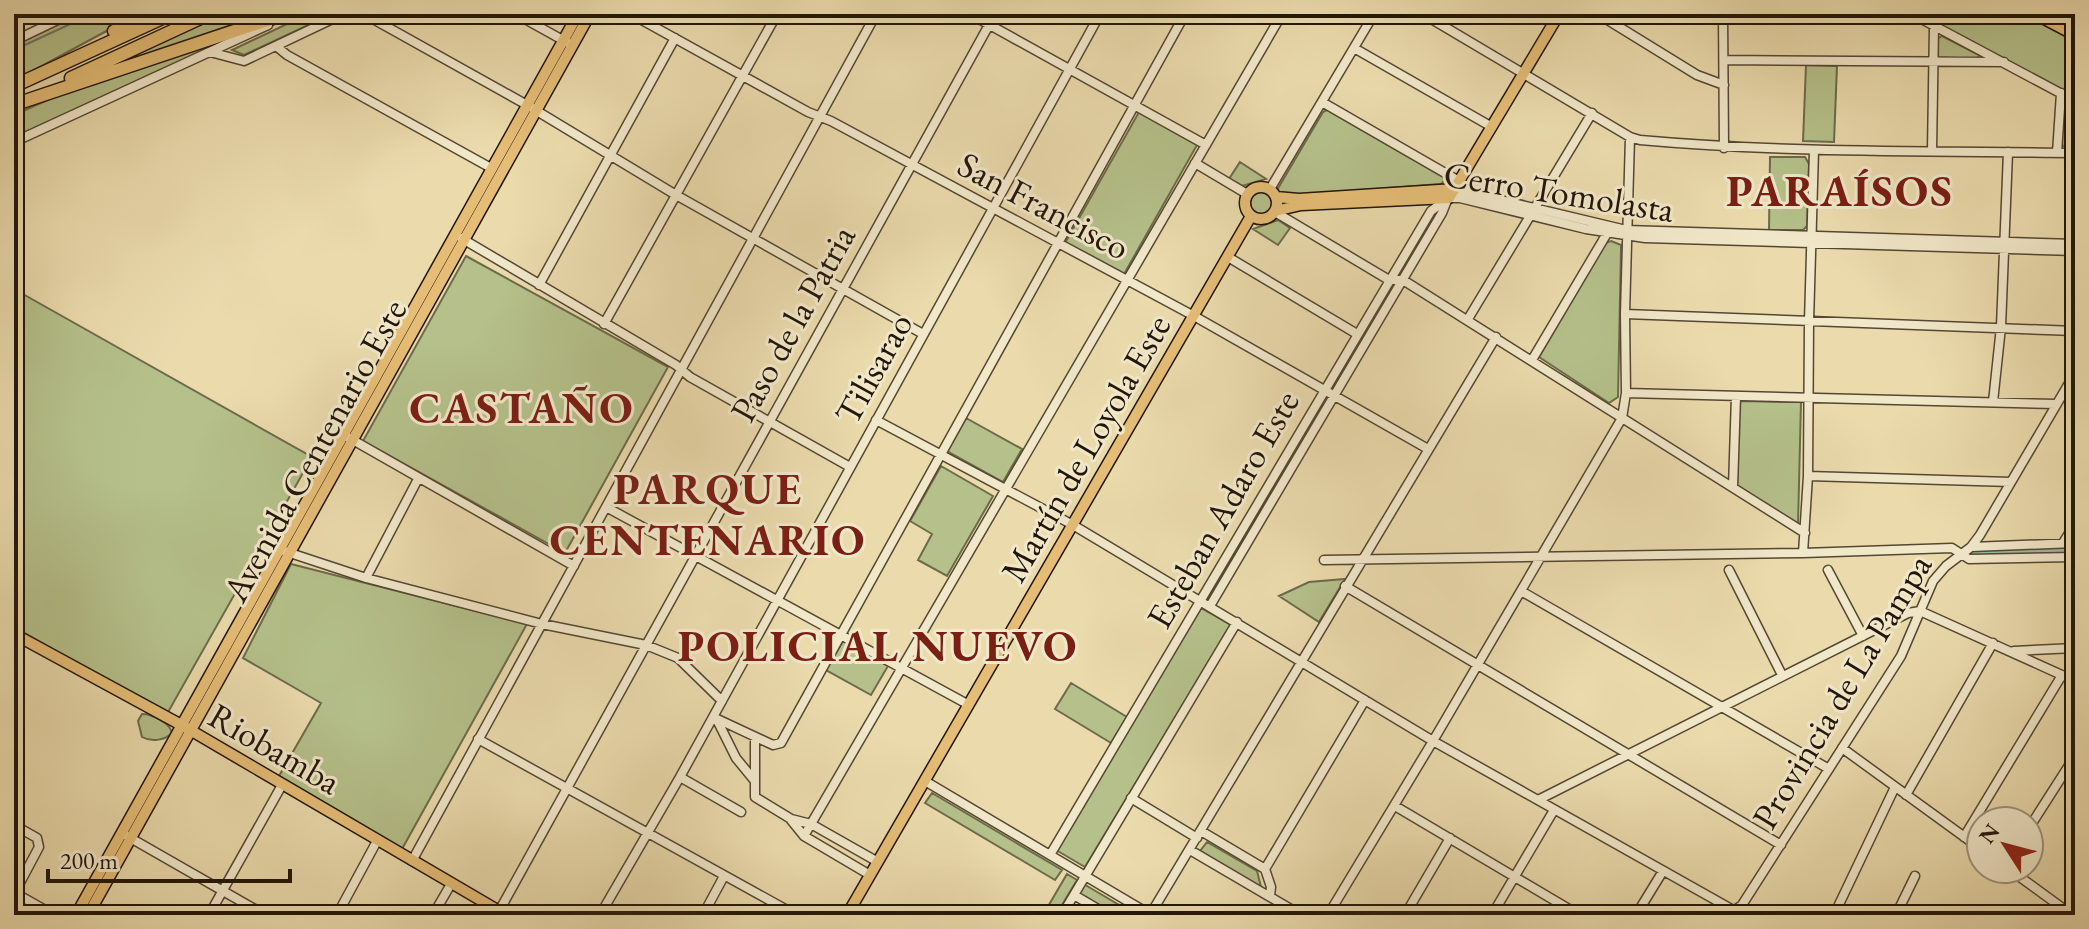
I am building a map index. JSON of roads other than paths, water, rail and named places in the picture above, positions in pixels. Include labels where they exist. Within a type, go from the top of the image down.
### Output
[{"type":"highway","points":[[17,84],[147,14]]},
{"type":"highway","points":[[17,84],[171,14]]},
{"type":"highway","points":[[15,104],[209,14]]},
{"type":"highway","points":[[15,104],[285,14]]},
{"type":"highway","points":[[2034,14],[2062,20],[2075,19]]},
{"type":"highway","points":[[2062,20],[2075,34]]},
{"type":"main road","name":"Avenida Centenario Este","points":[[76,915],[126,835],[348,437],[567,42],[578,14]]},
{"type":"main road","name":"Avenida Centenario Este","points":[[567,42],[590,14]]},
{"type":"main road","name":"Esteban Adaro Este","points":[[1454,189],[1559,14]]},
{"type":"main road","name":"Avenida Centenario Este","points":[[459,236],[491,168],[531,108]]},
{"type":"main road","points":[[1259,186],[1273,193],[1275,211],[1261,219],[1251,216],[1244,204],[1247,194],[1259,186]]},
{"type":"main road","name":"Cerro Tomolasta","points":[[1273,193],[1299,199],[1454,189]]},
{"type":"main road","name":"Cerro Tomolasta","points":[[1275,211],[1301,205],[1454,189]]},
{"type":"main road","name":"Martín de Loyola Este","points":[[847,915],[1251,216]]},
{"type":"main road","name":"Riobamba","points":[[14,634],[185,728],[501,914]]},
{"type":"main road","name":"Avenida Centenario Este","points":[[88,915],[126,835]]},
{"type":"street","points":[[14,41],[70,14]]},
{"type":"street","points":[[14,142],[293,14]]},
{"type":"street","points":[[209,52],[244,61],[343,14]]},
{"type":"street","points":[[364,14],[923,334]]},
{"type":"street","points":[[516,14],[567,42]]},
{"type":"street","name":"San Francisco","points":[[631,14],[1194,316],[1428,449]]},
{"type":"street","points":[[604,324],[777,14]]},
{"type":"street","points":[[412,861],[876,14]]},
{"type":"street","points":[[970,14],[1206,145]]},
{"type":"street","name":"Paso de la Patria","points":[[501,914],[995,14]]},
{"type":"street","name":"Tilisarao","points":[[600,915],[715,718],[1100,14]]},
{"type":"street","points":[[715,718],[773,745],[781,743],[1185,14]]},
{"type":"street","points":[[804,836],[1282,14]]},
{"type":"street","points":[[1273,193],[1374,14]]},
{"type":"street","points":[[1423,14],[1630,137],[1640,140],[1724,148],[2075,153]]},
{"type":"street","points":[[1598,14],[1697,75],[1724,85]]},
{"type":"street","points":[[1723,14],[1724,148]]},
{"type":"street","points":[[1912,14],[2075,101]]},
{"type":"street","points":[[1932,151],[1934,26]]},
{"type":"street","points":[[539,285],[675,38]]},
{"type":"street","points":[[276,46],[491,168]]},
{"type":"street","points":[[1354,48],[1492,127]]},
{"type":"street","points":[[1724,60],[2004,62]]},
{"type":"street","points":[[2057,153],[2061,93]]},
{"type":"street","points":[[1322,102],[1454,189]]},
{"type":"street","points":[[1468,319],[1592,113]]},
{"type":"street","points":[[1341,915],[1329,912],[1395,806],[1622,418],[1626,393],[1626,233],[1630,137]]},
{"type":"street","points":[[1803,553],[1808,476],[1814,150]]},
{"type":"street","points":[[1993,402],[2001,327],[2008,152]]},
{"type":"street","points":[[1195,163],[1247,194]]},
{"type":"street","name":"Cerro Tomolasta","points":[[1454,189],[1532,212],[1626,233],[2075,244]]},
{"type":"street","name":"Esteban Adaro Este","points":[[1210,606],[1454,189]]},
{"type":"street","name":"Esteban Adaro Este","points":[[1050,855],[1389,280],[1431,211],[1454,189]]},
{"type":"street","points":[[1275,211],[1389,280],[1403,280],[1468,319],[1805,533]]},
{"type":"street","points":[[1532,360],[1609,230]]},
{"type":"street","points":[[459,236],[850,467]]},
{"type":"street","name":"Cerro Tomolasta","points":[[2005,244],[2075,251]]},
{"type":"street","points":[[1228,257],[1357,334]]},
{"type":"street","points":[[1625,314],[2075,331]]},
{"type":"street","points":[[925,781],[1151,915],[1496,337]]},
{"type":"street","name":"Provincia de La Pampa","points":[[1734,914],[1901,656],[1933,581],[1946,566],[1971,547],[2075,373]]},
{"type":"street","points":[[1626,393],[2056,404]]},
{"type":"street","points":[[1733,487],[1736,396]]},
{"type":"street","points":[[876,420],[1073,525],[1433,741],[1734,914]]},
{"type":"street","points":[[348,437],[574,566]]},
{"type":"street","points":[[1808,476],[2011,482]]},
{"type":"street","points":[[366,578],[418,479]]},
{"type":"street","points":[[606,507],[969,705]]},
{"type":"street","points":[[2063,543],[2075,524]]},
{"type":"street","points":[[1971,547],[2075,543]]},
{"type":"street","points":[[1324,560],[1952,548],[1969,559],[2075,557]]},
{"type":"street","points":[[284,551],[366,578],[542,624],[646,645],[678,658],[722,701]]},
{"type":"street","points":[[1729,570],[1782,675]]},
{"type":"street","points":[[1828,570],[1863,636]]},
{"type":"street","points":[[1345,586],[1781,845]]},
{"type":"street","points":[[1521,591],[1829,769]]},
{"type":"street","points":[[1538,800],[1908,613],[1920,611],[2068,678]]},
{"type":"street","name":"Esteban Adaro Este","points":[[1062,915],[1237,622]]},
{"type":"street","points":[[1906,795],[1993,643]]},
{"type":"street","points":[[2013,652],[2075,648]]},
{"type":"street","points":[[1842,748],[1964,837],[2075,668]]},
{"type":"street","points":[[1265,869],[1365,700]]},
{"type":"street","points":[[715,718],[736,758],[754,780]]},
{"type":"street","points":[[755,737],[755,797],[791,819],[811,824],[878,862]]},
{"type":"street","points":[[478,739],[796,915]]},
{"type":"street","points":[[2044,805],[2075,756]]},
{"type":"street","points":[[680,777],[741,812]]},
{"type":"street","points":[[209,915],[282,785]]},
{"type":"street","points":[[1834,915],[1895,787]]},
{"type":"street","points":[[1131,798],[1265,869],[1271,887],[1270,896]]},
{"type":"street","points":[[1395,806],[1579,915]]},
{"type":"street","points":[[1492,915],[1554,810]]},
{"type":"street","points":[[791,819],[804,836],[870,875]]},
{"type":"street","points":[[14,825],[37,838],[39,847],[14,894],[54,915]]},
{"type":"street","points":[[126,835],[265,915]]},
{"type":"street","points":[[1405,915],[1450,838]]},
{"type":"street","points":[[337,915],[377,841]]},
{"type":"street","points":[[1190,850],[1301,915]]},
{"type":"street","points":[[1636,915],[1663,871]]},
{"type":"street","points":[[703,915],[724,876]]},
{"type":"street","points":[[1896,915],[1915,876]]},
{"type":"street","points":[[433,915],[451,884]]},
{"type":"street","points":[[2031,885],[2069,913],[2075,899]]},
{"type":"street","points":[[1074,895],[1108,915]]},
{"type":"street","points":[[14,902],[36,915]]},
{"type":"waterway","points":[[14,50],[92,14]]},
{"type":"waterway","points":[[1970,553],[2075,550]]},
{"type":"district","name":"PARAÍSOS","points":[[1840,191]]},
{"type":"district","name":"CASTAÑO","points":[[522,408]]},
{"type":"district","name":"PARQUE CENTENARIO","points":[[708,514]]},
{"type":"district","name":"POLICIAL NUEVO","points":[[878,646]]}]
